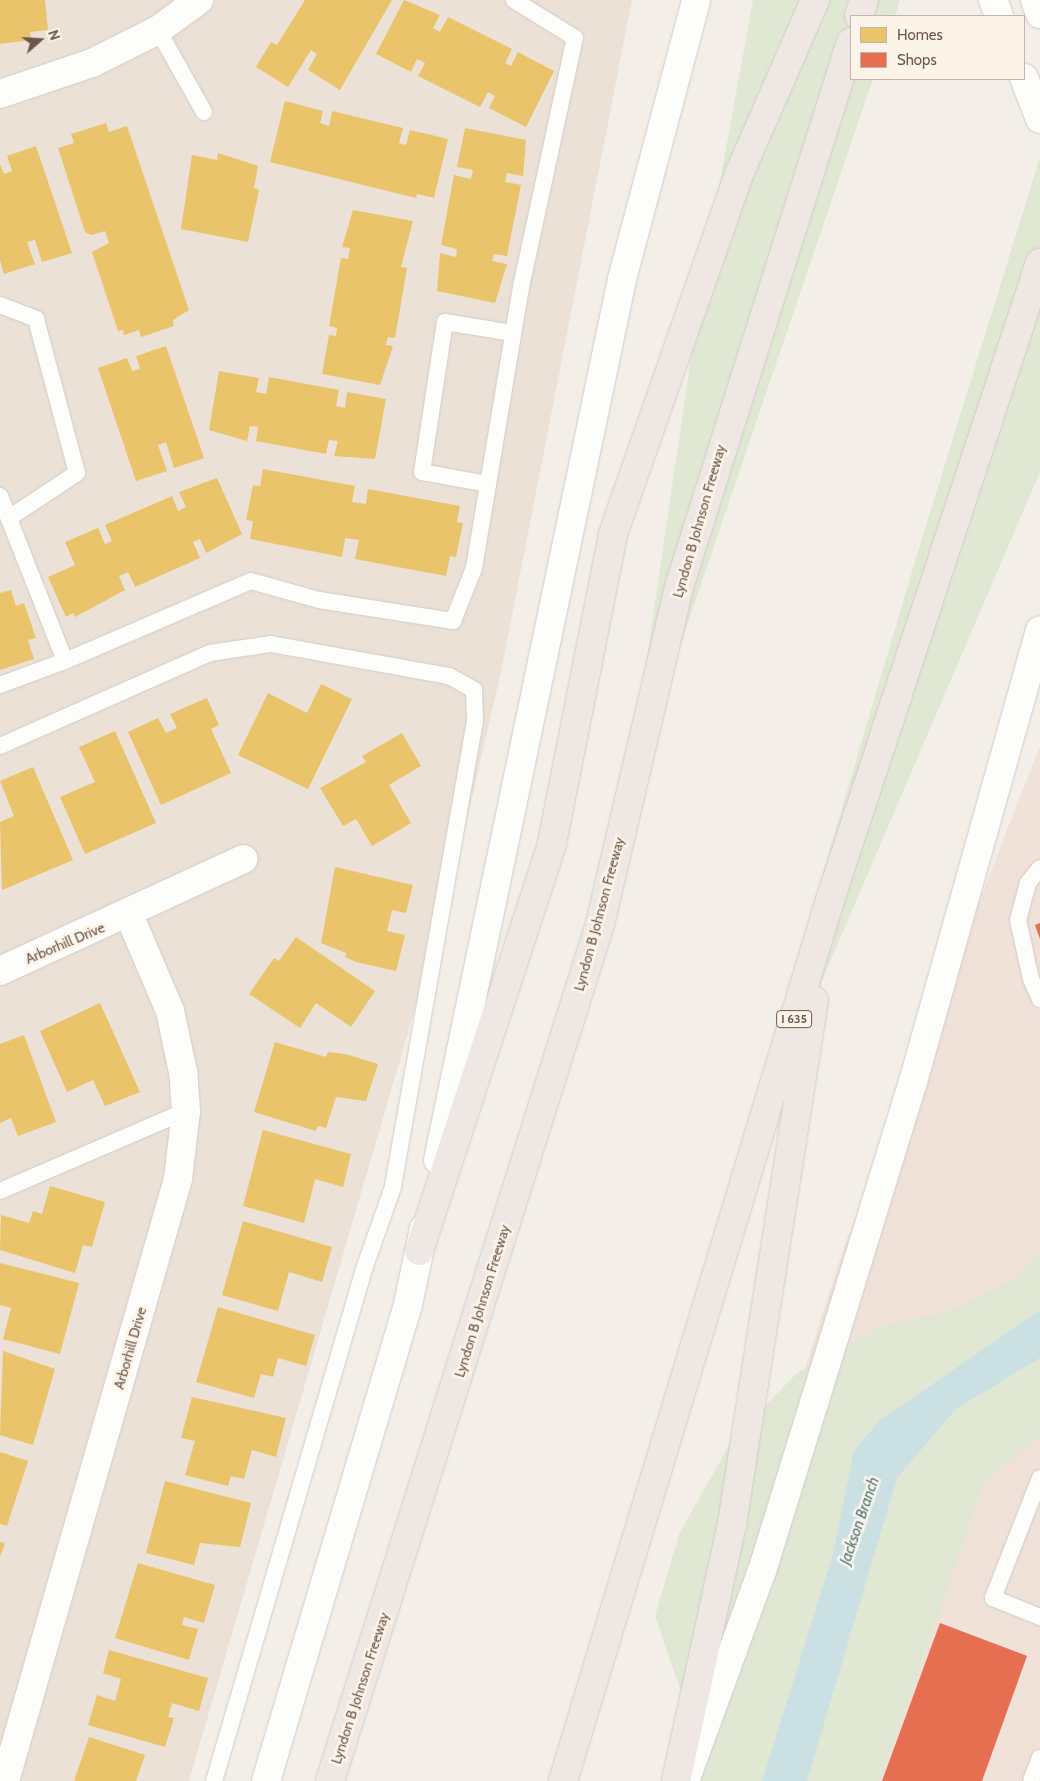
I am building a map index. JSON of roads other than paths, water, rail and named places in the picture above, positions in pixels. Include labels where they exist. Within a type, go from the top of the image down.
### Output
[{"type":"highway","points":[[420,1251],[552,843],[613,534],[740,172],[815,0]]},
{"type":"highway","points":[[859,15],[864,0]]},
{"type":"highway","name":"Lyndon B Johnson Freeway","points":[[330,1781],[409,1538],[600,924],[683,574],[850,45]]},
{"type":"highway","name":"I 635","points":[[563,1781],[830,900],[1040,263]]},
{"type":"highway","points":[[676,1781],[732,1524],[830,900]]},
{"type":"main road","points":[[0,94],[92,63],[158,30],[199,0]]},
{"type":"main road","points":[[266,1781],[408,1304],[622,279],[696,0]]},
{"type":"main road","points":[[993,0],[999,15]]},
{"type":"main road","points":[[1035,0],[1040,14]]},
{"type":"main road","points":[[1025,80],[1040,119]]},
{"type":"main road","points":[[685,1781],[762,1571],[816,1400],[913,1082],[1040,631]]},
{"type":"main road","name":"Arborhill Drive","points":[[0,971],[130,915],[244,859]]},
{"type":"main road","name":"Arborhill Drive","points":[[5,1781],[178,1179],[186,1111],[170,1011],[130,915]]},
{"type":"lane","points":[[0,685],[65,661],[251,581],[319,600],[453,621],[474,568],[513,333],[575,38],[514,0]]},
{"type":"lane","points":[[158,30],[204,112]]},
{"type":"lane","points":[[0,305],[36,319],[77,473],[9,518]]},
{"type":"lane","points":[[488,484],[422,472],[444,322],[513,333]]},
{"type":"lane","points":[[0,496],[65,661]]},
{"type":"lane","points":[[0,746],[210,653],[271,644],[449,676],[474,690],[476,721],[393,1187],[365,1266],[214,1781]]},
{"type":"lane","points":[[1040,868],[1028,883],[1018,920],[1031,979],[1040,999]]},
{"type":"lane","points":[[0,1191],[186,1111]]},
{"type":"lane","points":[[1040,1478],[993,1598],[1040,1617]]},
{"type":"lane","points":[[1032,1781],[1040,1758]]},
{"type":"water","name":"Jackson Branch","points":[[1040,1310],[1040,1358],[956,1409],[897,1478],[807,1781],[762,1781],[833,1554],[854,1451],[879,1421]]}]
